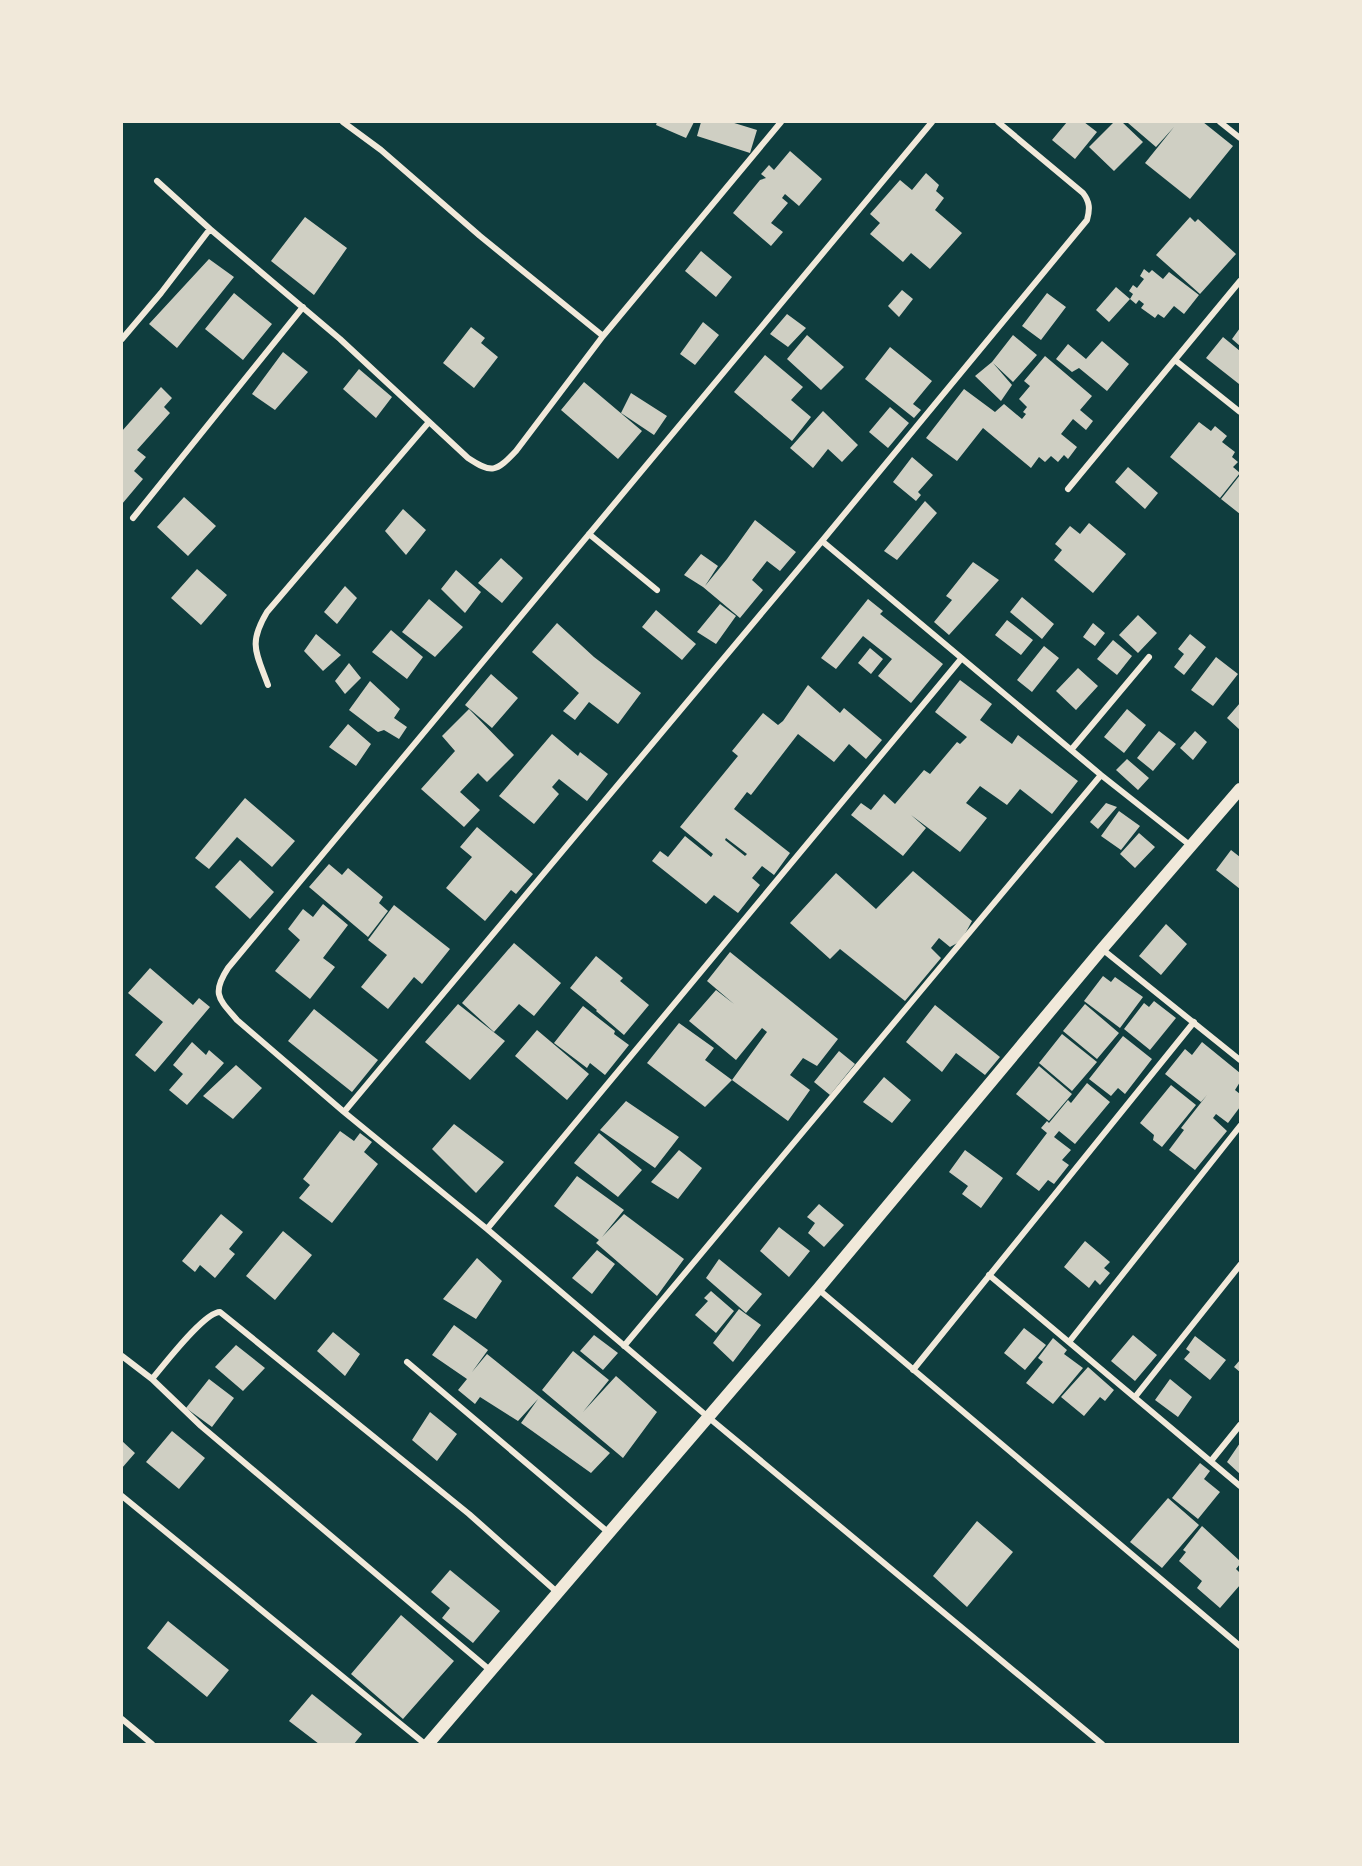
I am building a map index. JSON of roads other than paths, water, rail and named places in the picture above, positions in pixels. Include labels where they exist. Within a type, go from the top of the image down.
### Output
[{"type":"main road","points":[[426,1744],[559,1594],[1102,949],[1240,789]]},
{"type":"street","points":[[343,122],[381,150],[480,236],[603,336]]},
{"type":"street","points":[[157,181],[340,339],[468,458],[485,469],[504,464],[516,452],[603,336],[780,122]]},
{"type":"street","points":[[932,122],[221,979],[218,987],[219,996],[237,1020],[344,1112],[1102,1744]]},
{"type":"street","points":[[344,1112],[1088,220],[1089,199],[998,122]]},
{"type":"street","points":[[1220,122],[1240,138]]},
{"type":"street","points":[[122,339],[161,294],[210,229]]},
{"type":"street","points":[[1068,489],[1240,281]]},
{"type":"street","points":[[133,518],[303,307]]},
{"type":"street","points":[[1174,360],[1240,412]]},
{"type":"street","points":[[268,685],[254,647],[260,625],[267,612],[429,422]]},
{"type":"street","points":[[589,534],[657,590]]},
{"type":"street","points":[[822,541],[1101,776],[1191,846]]},
{"type":"street","points":[[1071,750],[1149,657]]},
{"type":"street","points":[[487,1229],[961,659]]},
{"type":"street","points":[[624,1346],[1101,776]]},
{"type":"street","points":[[1102,949],[1240,1060]]},
{"type":"street","points":[[913,1370],[1194,1022]]},
{"type":"street","points":[[1068,1342],[1240,1126]]},
{"type":"street","points":[[1135,1397],[1240,1265]]},
{"type":"street","points":[[989,1275],[1240,1486]]},
{"type":"street","points":[[818,1289],[1240,1646]]},
{"type":"street","points":[[152,1379],[201,1324],[215,1312],[220,1312],[469,1514],[559,1594]]},
{"type":"street","points":[[122,1356],[152,1379],[219,1441],[492,1671]]},
{"type":"street","points":[[407,1362],[609,1533]]},
{"type":"street","points":[[1211,1461],[1240,1425]]},
{"type":"street","points":[[122,1496],[426,1744]]},
{"type":"street","points":[[122,1719],[152,1744]]}]
